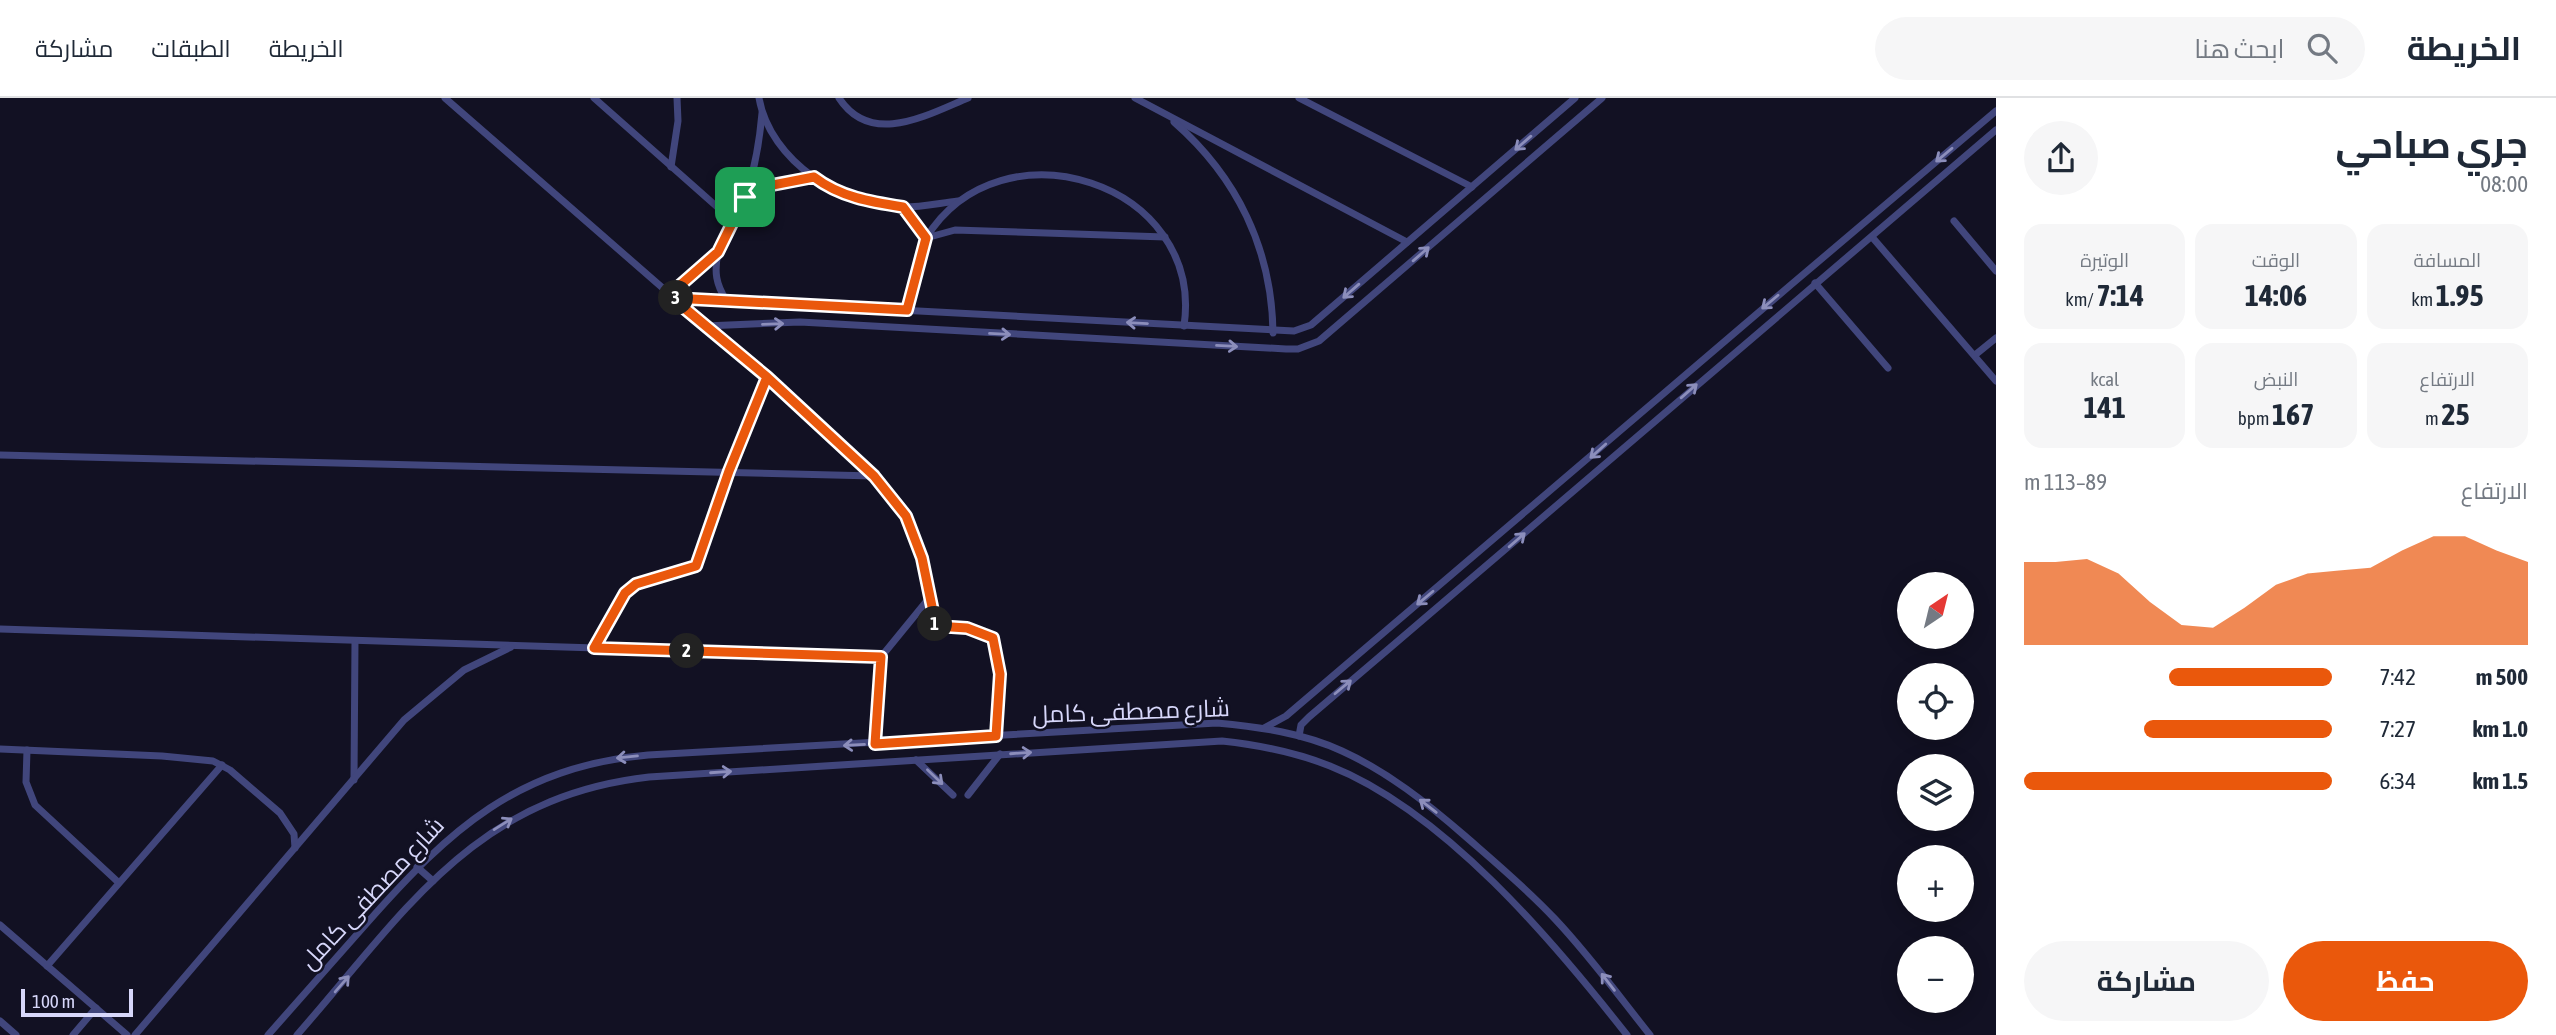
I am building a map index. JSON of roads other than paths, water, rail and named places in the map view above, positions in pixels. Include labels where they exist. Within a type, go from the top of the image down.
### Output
[{"type":"street","points":[[445,98],[767,377],[874,476],[906,516],[922,558],[936,626],[967,628],[993,638],[1000,674],[996,736]]},
{"type":"street","points":[[594,98],[733,221]]},
{"type":"street","points":[[671,167],[678,121],[677,98]]},
{"type":"street","points":[[726,300],[718,286],[715,269],[718,252],[745,197],[758,150],[762,112],[759,98]]},
{"type":"street","points":[[839,98],[861,118],[882,125],[903,124],[968,98]]},
{"type":"street","points":[[1135,98],[1407,243]]},
{"type":"street","points":[[1299,98],[1472,187]]},
{"type":"street","points":[[671,296],[1273,332],[1294,331],[1311,325],[1575,98]]},
{"type":"street","points":[[705,326],[800,323],[1286,349],[1309,347],[1602,98]]},
{"type":"street","points":[[1263,728],[1286,716],[1543,500],[1667,389],[1996,111]]},
{"type":"street","points":[[762,112],[790,155],[814,177],[827,187],[864,201],[903,207],[959,201],[1002,180],[1027,174],[1079,178],[1126,199],[1166,237],[1185,282],[1187,304],[1184,326]]},
{"type":"street","points":[[1164,114],[1198,143],[1226,177],[1248,215],[1264,256],[1273,299],[1273,332]]},
{"type":"street","points":[[1299,736],[1301,725],[1308,717],[1996,130]]},
{"type":"street","points":[[745,197],[762,187],[814,177]]},
{"type":"street","points":[[907,310],[926,238],[959,201]]},
{"type":"street","points":[[903,207],[926,238]]},
{"type":"street","points":[[1954,221],[1996,271]]},
{"type":"street","points":[[926,238],[955,230],[1166,237]]},
{"type":"street","points":[[1872,237],[1996,381]]},
{"type":"street","points":[[671,296],[718,252]]},
{"type":"street","points":[[1815,283],[1888,368]]},
{"type":"street","points":[[1975,355],[1996,338]]},
{"type":"street","points":[[594,648],[607,621],[631,589],[696,566],[729,471],[767,377]]},
{"type":"street","points":[[0,455],[874,476]]},
{"type":"street","points":[[875,744],[881,657],[930,597]]},
{"type":"street","points":[[0,629],[881,657]]},
{"type":"street","points":[[354,780],[355,641]]},
{"type":"street","points":[[135,1035],[404,720],[464,670],[515,645]]},
{"type":"street","name":"شارع مصطفى كامل","points":[[268,1035],[417,867],[468,821],[498,801],[546,778],[583,765],[648,755],[1217,723],[1263,728],[1299,736],[1370,764],[1426,803],[1554,917],[1650,1035]]},
{"type":"street","points":[[965,738],[966,756]]},
{"type":"street","points":[[950,739],[951,757]]},
{"type":"street","name":"شارع مصطفى كامل","points":[[297,1035],[455,859],[512,818],[556,797],[591,787],[649,777],[1184,742],[1259,745],[1296,754],[1357,778],[1403,808],[1451,846],[1550,940],[1627,1035]]},
{"type":"street","points":[[0,750],[162,756],[204,760],[222,765],[288,823],[295,848]]},
{"type":"street","points":[[27,750],[26,782],[35,805],[118,882]]},
{"type":"street","points":[[968,795],[1000,754]]},
{"type":"street","points":[[915,759],[953,795]]},
{"type":"street","points":[[47,966],[222,765]]},
{"type":"street","points":[[1451,846],[1462,834]]},
{"type":"street","points":[[417,867],[433,881]]},
{"type":"street","points":[[0,925],[127,1035]]},
{"type":"street","points":[[73,1035],[96,1008]]},
{"type":"street","points":[[0,1021],[16,1035]]}]
